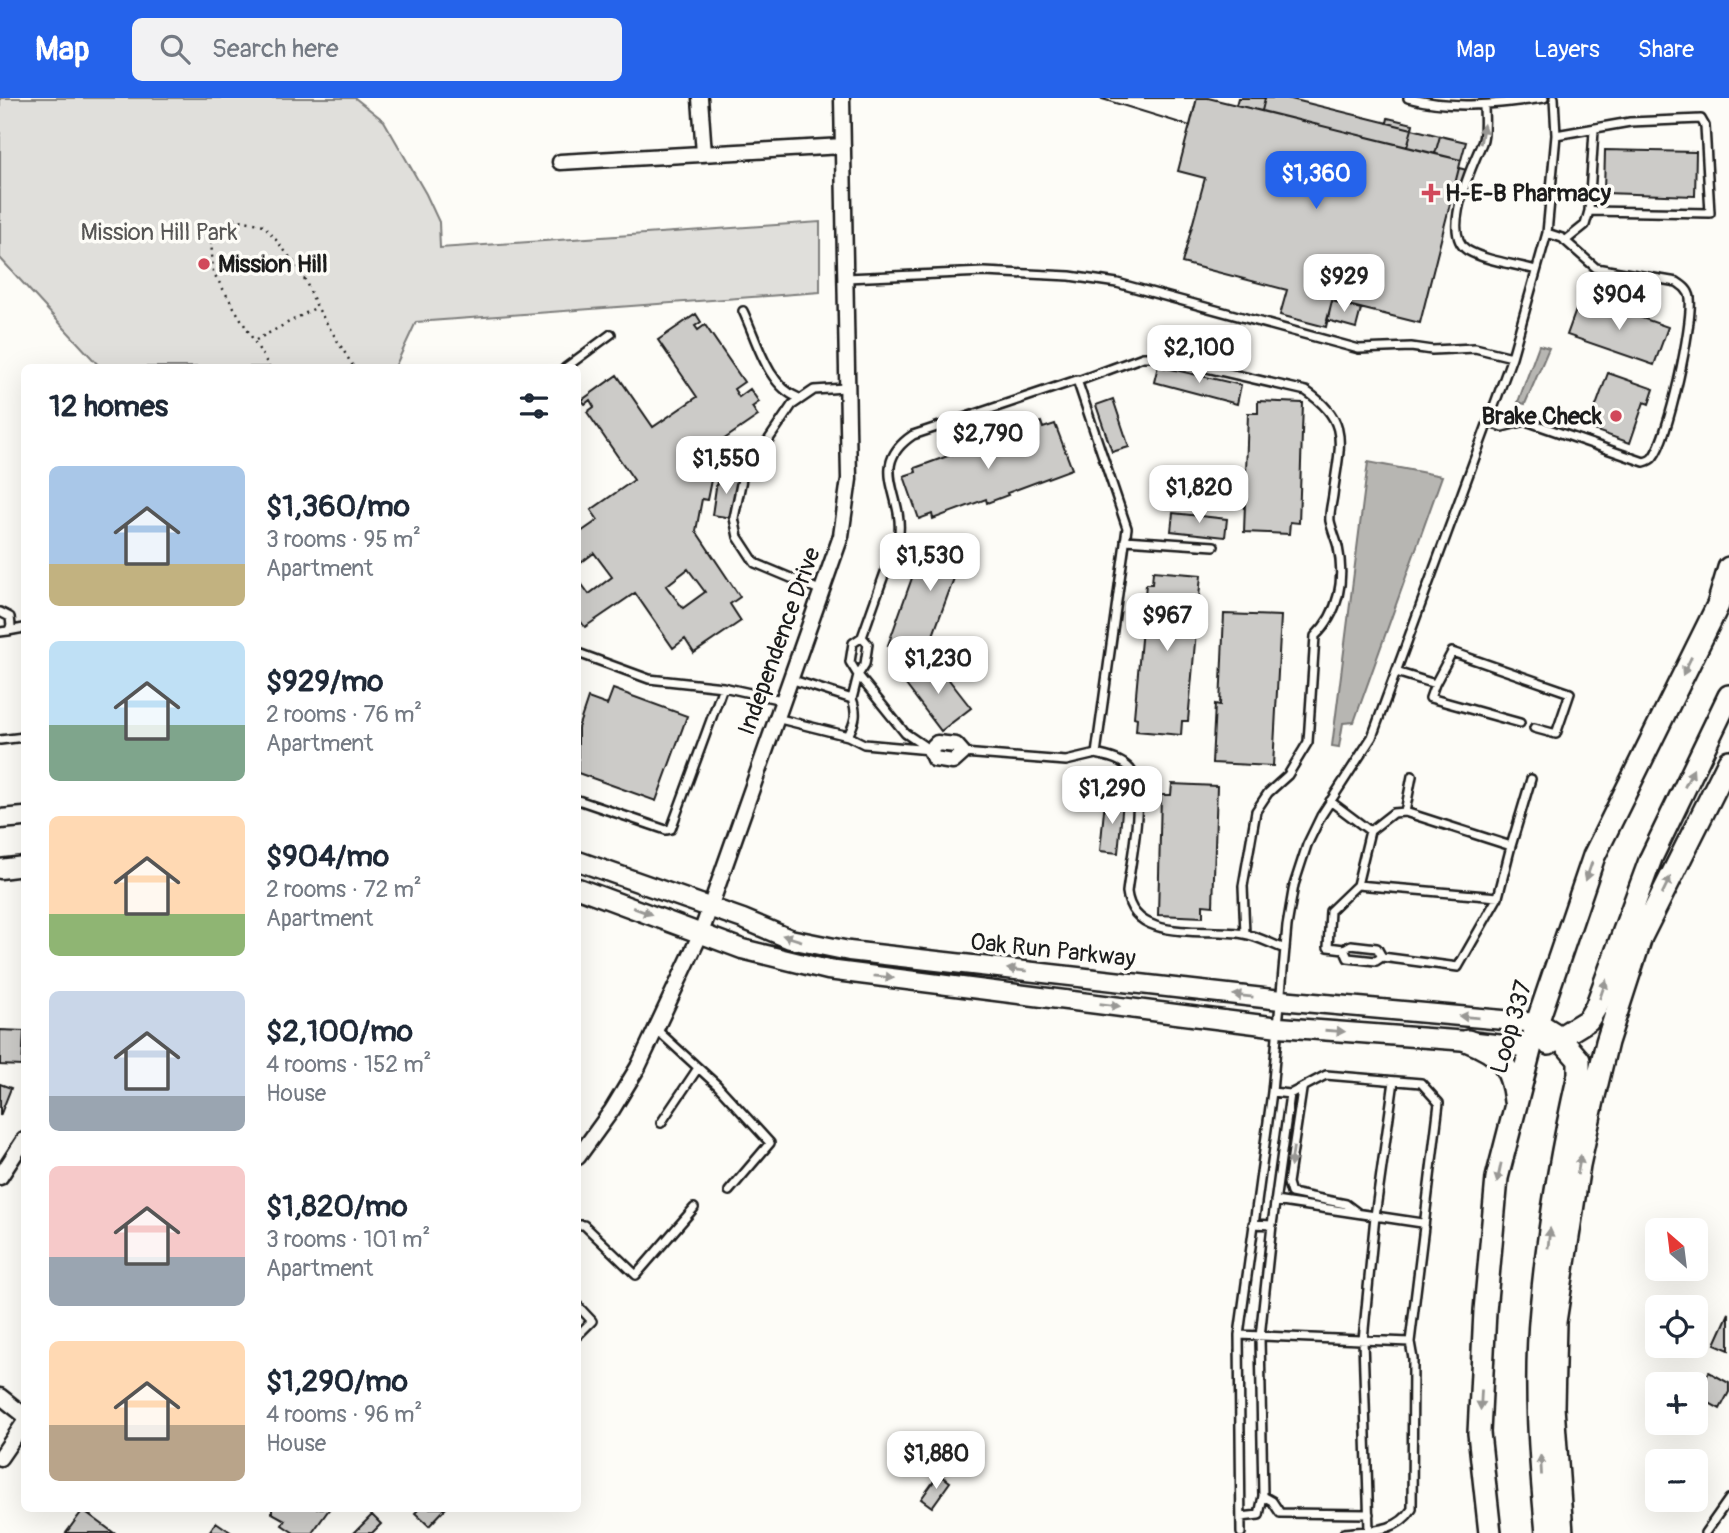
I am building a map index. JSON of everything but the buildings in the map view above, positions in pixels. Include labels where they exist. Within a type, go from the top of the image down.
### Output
[{"type":"main road","name":"Loop 337","points":[[1490,1533],[1479,1433],[1485,1311],[1497,1178],[1537,1023],[1594,856],[1718,605],[1729,568]]},
{"type":"main road","points":[[1531,1048],[1560,1039],[1588,1020],[1596,1007],[1651,858],[1729,696]]},
{"type":"main road","points":[[1562,1533],[1553,1407],[1555,1322],[1579,1165],[1608,1041],[1642,937],[1729,761]]},
{"type":"main road","points":[[1537,1023],[1560,1039],[1579,1060],[1579,1074],[1551,1214],[1541,1312],[1539,1428],[1547,1533]]},
{"type":"main road","points":[[1468,1041],[1488,1049],[1505,1063],[1513,1082],[1516,1107]]},
{"type":"street","points":[[700,98],[704,154]]},
{"type":"street","name":"Independence Drive","points":[[581,1153],[612,1110],[657,1030],[701,933],[841,536],[847,497],[842,98]]},
{"type":"street","points":[[560,162],[843,146]]},
{"type":"street","points":[[930,750],[937,743],[956,745],[963,753]]},
{"type":"street","points":[[0,819],[21,817]]},
{"type":"street","name":"Oak Run Parkway","points":[[581,862],[790,939],[849,951],[1281,1000],[1537,1023]]},
{"type":"street","points":[[0,869],[21,866]]},
{"type":"street","name":"Oak Run Parkway","points":[[581,889],[742,949],[828,970],[1279,1027],[1531,1048]]},
{"type":"street","points":[[0,1177],[21,1145]]},
{"type":"street","points":[[0,1396],[21,1413]]},
{"type":"street","points":[[0,1458],[21,1427]]},
{"type":"lane","points":[[1408,98],[1443,104],[1484,105],[1544,98]]},
{"type":"lane","points":[[1241,1533],[1239,1335],[1272,1092],[1289,906],[1314,829],[1372,737],[1512,357],[1547,233],[1556,135],[1554,98]]},
{"type":"lane","points":[[1484,105],[1483,141],[1473,162],[1455,229],[1462,246],[1483,256],[1536,270]]},
{"type":"lane","points":[[1556,135],[1630,122],[1701,119],[1705,126],[1710,213],[1589,211]]},
{"type":"lane","points":[[1565,241],[1585,225],[1589,211],[1594,130]]},
{"type":"lane","points":[[1488,422],[1502,427],[1526,421],[1640,462],[1651,460],[1679,382],[1689,294],[1676,282],[1596,268],[1565,241],[1547,233]]},
{"type":"lane","points":[[846,278],[984,272],[1070,276],[1117,284],[1359,349],[1475,348],[1512,357]]},
{"type":"lane","points":[[743,311],[776,383],[787,393],[799,398]]},
{"type":"lane","points":[[570,364],[611,334]]},
{"type":"lane","points":[[930,750],[905,733],[850,663],[853,643],[862,637],[899,533],[899,516],[891,484],[893,453],[897,447],[913,436],[1143,357],[1160,357],[1306,391],[1326,405],[1335,418],[1340,437],[1330,520],[1342,575],[1329,623],[1314,636],[1308,743],[1288,775],[1268,793],[1256,811],[1244,886],[1245,934]]},
{"type":"lane","points":[[1078,381],[1127,528],[1096,754]]},
{"type":"lane","points":[[823,591],[755,563],[738,537],[734,518],[742,479],[799,398],[814,390],[845,388]]},
{"type":"lane","points":[[1125,540],[1214,546]]},
{"type":"lane","points":[[0,612],[10,617],[11,626],[4,631]]},
{"type":"lane","points":[[848,736],[855,723],[857,711],[852,699],[858,675],[865,664],[867,644],[862,637]]},
{"type":"lane","points":[[1520,723],[1430,698],[1452,652],[1570,693],[1556,734],[1534,728]]},
{"type":"lane","points":[[581,654],[649,679],[723,687],[782,700]]},
{"type":"lane","points":[[1396,672],[1435,684]]},
{"type":"lane","points":[[790,679],[852,699]]},
{"type":"lane","points":[[581,801],[666,831],[671,829],[723,687]]},
{"type":"lane","points":[[776,718],[848,736],[864,744],[930,750]]},
{"type":"lane","points":[[0,740],[21,737]]},
{"type":"lane","points":[[963,753],[1066,761],[1096,754],[1124,764],[1135,777],[1138,796],[1127,892],[1129,907],[1135,916],[1148,924],[1168,929],[1245,934],[1285,949]]},
{"type":"lane","points":[[1405,812],[1412,776]]},
{"type":"lane","points":[[1344,949],[1348,958],[1376,961],[1382,957],[1458,967],[1498,897],[1531,779]]},
{"type":"lane","points":[[1330,801],[1370,831]]},
{"type":"lane","points":[[1382,957],[1377,948],[1351,945],[1344,949],[1328,947],[1330,911],[1357,885],[1370,831],[1393,813],[1405,812],[1511,846]]},
{"type":"lane","points":[[1357,885],[1498,897]]},
{"type":"lane","points":[[657,1030],[717,1085],[770,1143],[729,1191]]},
{"type":"lane","points":[[661,1123],[698,1069]]},
{"type":"lane","points":[[1272,1092],[1290,1094],[1326,1075],[1421,1083],[1439,1103],[1409,1342],[1413,1359],[1412,1509],[1404,1522],[1394,1530],[1344,1533]]},
{"type":"lane","points":[[1369,1530],[1363,1340],[1375,1216],[1394,1080]]},
{"type":"lane","points":[[1302,1090],[1288,1183],[1291,1193],[1346,1204],[1357,1213]]},
{"type":"lane","points":[[1241,1517],[1259,1515],[1263,1496],[1260,1338],[1290,1094]]},
{"type":"lane","points":[[1275,1201],[1422,1223]]},
{"type":"lane","points":[[581,1226],[636,1275],[694,1208]]},
{"type":"lane","points":[[1253,1224],[1272,1226]]},
{"type":"lane","points":[[581,1309],[592,1321],[581,1332]]},
{"type":"lane","points":[[1239,1335],[1260,1338],[1409,1342]]},
{"type":"lane","points":[[1263,1496],[1272,1501],[1280,1513],[1369,1514]]},
{"type":"lane","points":[[1705,1533],[1729,1499]]},
{"type":"path","points":[[268,364],[214,272],[211,238],[234,219],[264,225],[301,271],[317,307],[352,364]]},
{"type":"path","points":[[256,341],[317,307]]},
{"type":"green space","name":"Mission Hill Park","points":[[0,98],[355,98],[384,121],[426,194],[439,222],[440,248],[820,222],[820,292],[416,322],[396,364],[97,364],[0,258]]},
{"type":"shaded area","points":[[1539,345],[1549,348],[1525,404],[1518,402]]},
{"type":"shaded area","points":[[1368,462],[1442,476],[1354,722],[1343,723],[1339,747],[1332,746]]},
{"type":"place","name":"H-E-B Pharmacy","points":[[1431,193]]},
{"type":"place","name":"Mission Hill","points":[[204,264]]},
{"type":"place","name":"Brake Check","points":[[1616,416]]}]
